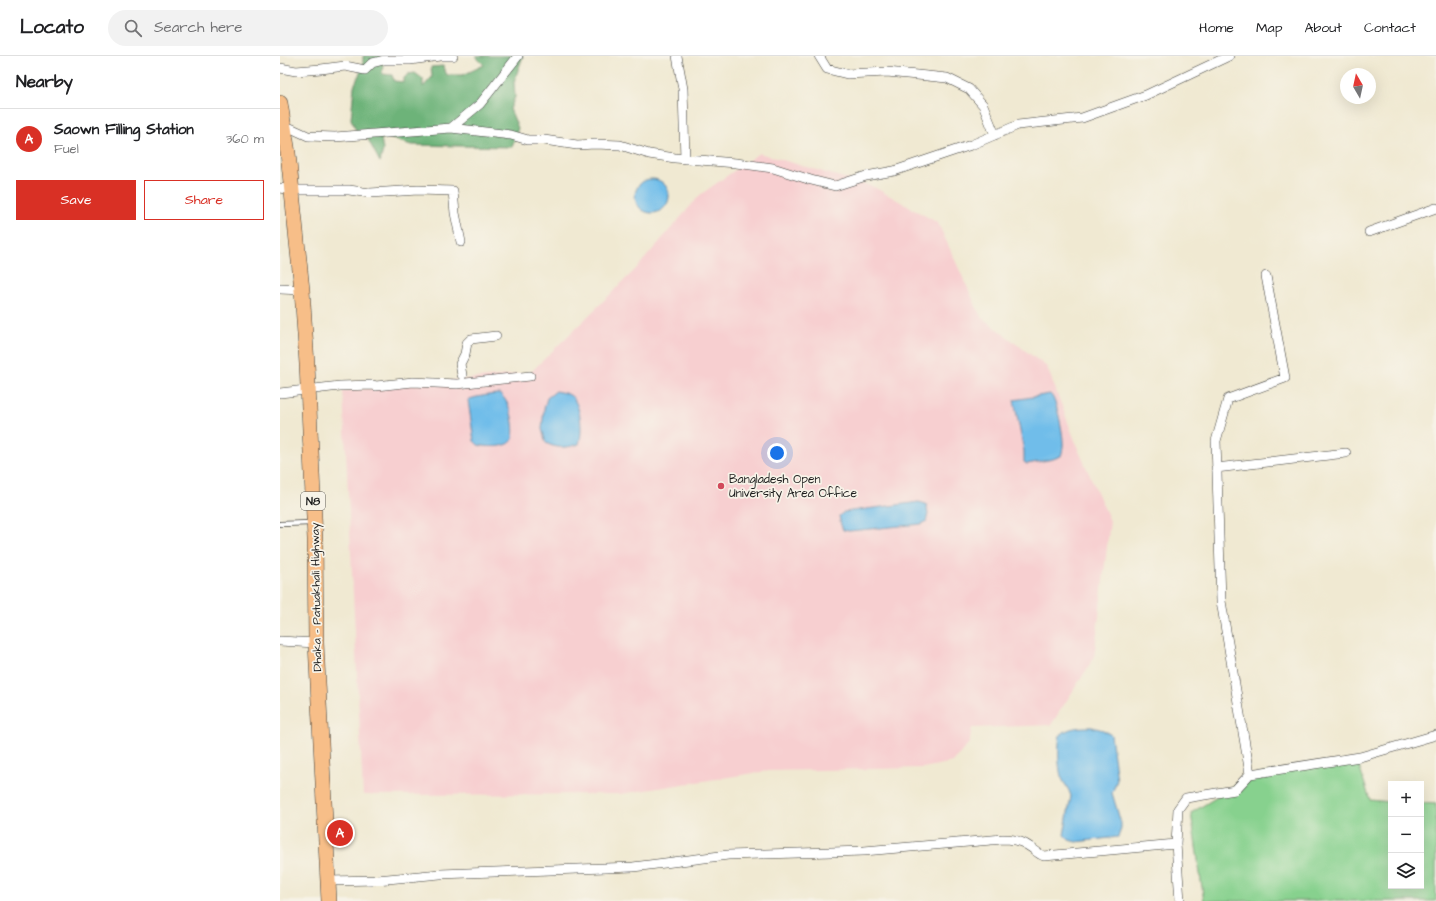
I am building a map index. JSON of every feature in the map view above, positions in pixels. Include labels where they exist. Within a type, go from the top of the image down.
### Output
[{"type":"highway","name":"Dhaka - Patuakhali Highway","points":[[280,103],[288,153],[286,189],[302,290],[314,523],[316,643],[329,901]]},
{"type":"street","points":[[280,68],[296,71],[321,70],[345,66],[365,70],[372,63],[378,62],[400,59],[410,60],[453,56]]},
{"type":"street","points":[[451,128],[480,104],[518,56]]},
{"type":"street","points":[[677,56],[683,89],[685,159]]},
{"type":"street","points":[[819,56],[827,69],[847,74],[887,72],[947,78],[969,89],[983,105],[995,135]]},
{"type":"street","points":[[284,125],[308,136],[335,137],[451,128],[511,136],[528,140],[544,140],[577,145],[595,144],[620,146],[648,154],[773,168],[835,186],[866,176],[894,171],[971,145],[1018,125],[1082,118],[1146,95],[1229,56]]},
{"type":"street","points":[[286,189],[348,190],[370,193],[418,190],[453,191],[455,213],[461,242]]},
{"type":"street","points":[[1369,232],[1436,208]]},
{"type":"street","points":[[1250,774],[1221,601],[1216,441],[1228,399],[1285,378],[1266,276]]},
{"type":"street","points":[[280,289],[302,290]]},
{"type":"street","points":[[462,375],[460,364],[465,354],[467,343],[471,339],[496,336]]},
{"type":"street","points":[[280,393],[353,385],[373,384],[376,386],[413,382],[457,384],[530,376]]},
{"type":"street","points":[[1216,468],[1346,453]]},
{"type":"street","points":[[280,642],[316,643]]},
{"type":"street","points":[[1180,901],[1176,844],[1178,809],[1186,798],[1235,790],[1250,774],[1360,757],[1436,735]]},
{"type":"street","points":[[328,881],[377,880],[440,874],[633,868],[728,855],[864,851],[1003,839],[1014,839],[1024,843],[1038,854],[1044,856],[1176,844]]},
{"type":"lane","points":[[280,524],[314,523]]},
{"type":"shaded area","name":"Bangladesh Open University Area Office","points":[[759,153],[874,187],[938,223],[981,317],[1047,367],[1079,451],[1110,521],[1094,658],[1051,725],[972,728],[969,743],[953,762],[923,768],[767,771],[620,794],[363,795],[343,391],[530,373],[635,270],[700,195]]},
{"type":"green space","points":[[363,56],[380,56],[383,64],[382,74],[392,75],[394,81],[404,82],[404,78],[408,74],[415,73],[423,79],[423,87],[432,77],[431,67],[443,66],[447,75],[463,75],[484,65],[475,56],[523,56],[514,82],[515,97],[510,109],[518,128],[512,147],[411,145],[389,138],[381,138],[383,150],[380,162],[365,134],[358,135],[351,119],[354,86],[363,66]]},
{"type":"green space","points":[[1357,760],[1370,800],[1388,802],[1388,889],[1424,889],[1424,803],[1436,804],[1436,901],[1204,901],[1191,813],[1253,775]]},
{"type":"water","points":[[649,179],[655,179],[664,184],[668,190],[668,202],[664,208],[655,213],[649,213],[640,208],[635,199],[635,193],[640,184]]},
{"type":"water","points":[[556,391],[566,394],[574,399],[581,421],[579,444],[562,447],[546,443],[542,429],[544,409],[547,398]]},
{"type":"water","points":[[499,394],[506,402],[512,416],[514,431],[513,438],[508,444],[500,446],[490,447],[478,445],[474,441],[468,400]]},
{"type":"water","points":[[1050,394],[1055,403],[1061,427],[1063,446],[1061,456],[1027,464],[1024,462],[1024,451],[1014,400]]},
{"type":"water","points":[[919,502],[926,504],[928,514],[926,522],[921,524],[849,531],[843,530],[841,525],[839,516],[844,512]]},
{"type":"water","points":[[1079,727],[1092,727],[1103,730],[1111,735],[1117,780],[1112,793],[1121,823],[1121,829],[1118,837],[1076,842],[1069,840],[1064,835],[1071,796],[1060,772],[1059,739],[1060,735],[1067,730]]},
{"type":"place","name":"Bangladesh Open University Area Office","points":[[721,486]]},
{"type":"place","name":"Saown Filling Station","points":[[340,833]]}]
